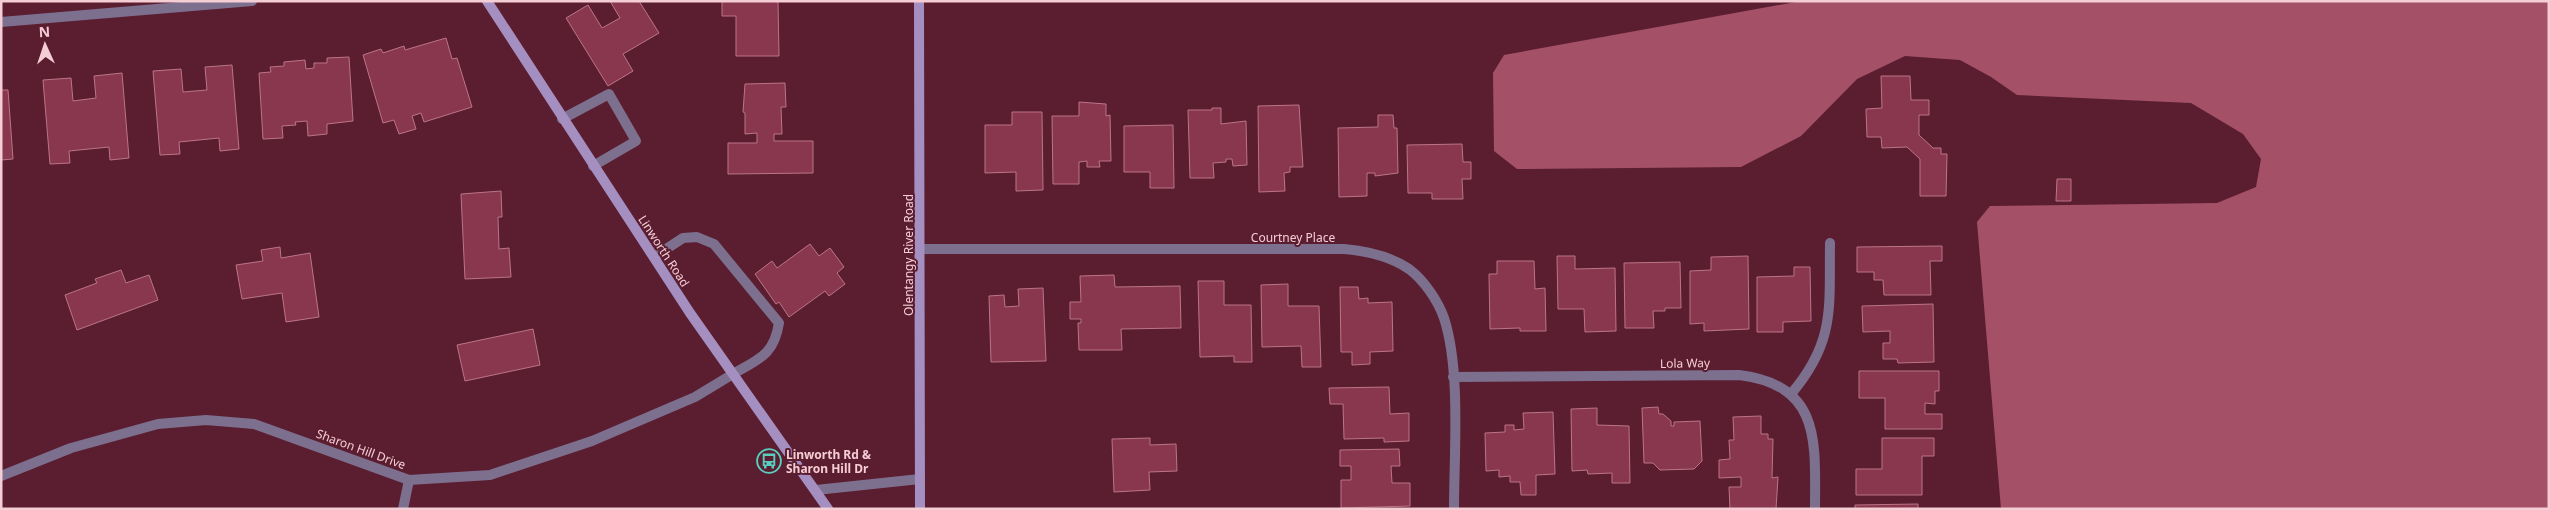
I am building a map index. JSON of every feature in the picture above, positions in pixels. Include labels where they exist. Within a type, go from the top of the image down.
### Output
[{"type":"main road","name":"Linworth Road","points":[[487,1],[654,258],[828,509]]},
{"type":"main road","name":"Olentangy River Road","points":[[919,1],[921,249],[920,509]]},
{"type":"street","points":[[1,22],[252,1]]},
{"type":"street","points":[[562,119],[609,94],[636,141],[593,166]]},
{"type":"street","name":"Sharon Hill Drive","points":[[1,476],[71,448],[158,424],[206,420],[254,424],[409,480],[490,475],[592,441],[695,396],[768,353],[776,341],[778,323],[714,244],[697,237],[683,238],[654,258]]},
{"type":"street","points":[[1791,394],[1809,372],[1825,335],[1829,309],[1830,243]]},
{"type":"street","name":"Courtney Place","points":[[921,249],[1344,249],[1369,252],[1409,269],[1421,280],[1444,318],[1453,377],[1454,509]]},
{"type":"street","name":"Lola Way","points":[[1453,377],[1739,374],[1757,377],[1791,394],[1804,411],[1812,428],[1815,448],[1815,509]]},
{"type":"street","points":[[816,490],[920,479]]},
{"type":"street","points":[[403,509],[409,480]]},
{"type":"shaded area","points":[[1801,1],[2549,1],[2549,509],[2001,509],[1977,222],[1990,206],[2217,203],[2256,187],[2261,159],[2243,134],[2191,103],[2017,95],[1991,77],[1960,60],[1905,56],[1857,79],[1801,136],[1741,167],[1517,169],[1494,151],[1493,73],[1504,55]]},
{"type":"building","points":[[610,1],[639,1],[659,33],[623,54],[633,71],[608,86],[566,18],[588,5],[602,28],[620,18]]},
{"type":"building","points":[[722,1],[778,1],[779,56],[736,56],[736,16],[722,16]]},
{"type":"building","points":[[446,38],[452,59],[457,58],[472,107],[424,122],[421,113],[412,116],[416,129],[399,134],[394,120],[383,123],[363,55],[381,49],[383,53],[404,46],[405,50]]},
{"type":"building","points":[[349,57],[353,121],[327,124],[327,134],[308,136],[307,121],[295,122],[296,125],[282,126],[283,138],[263,139],[259,73],[271,72],[270,67],[284,66],[284,62],[305,60],[306,69],[314,68],[314,63],[327,63],[327,58]]},
{"type":"building","points":[[232,65],[239,149],[220,151],[219,138],[179,142],[180,154],[160,155],[153,71],[181,69],[183,92],[207,90],[205,67]]},
{"type":"building","points":[[122,73],[129,158],[110,160],[109,147],[69,151],[70,163],[50,164],[43,80],[71,78],[73,101],[96,98],[94,76]]},
{"type":"building","points":[[1881,76],[1910,76],[1911,100],[1929,100],[1929,115],[1919,115],[1919,135],[1933,148],[1941,148],[1941,154],[1947,154],[1946,196],[1920,196],[1920,159],[1907,147],[1882,148],[1881,137],[1867,137],[1866,109],[1882,108]]},
{"type":"building","points":[[785,83],[786,107],[781,107],[782,134],[774,134],[774,141],[813,141],[813,173],[728,174],[728,143],[757,143],[757,133],[745,134],[745,113],[743,112],[745,84]]},
{"type":"building","points":[[1,90],[8,90],[13,159],[1,160]]},
{"type":"building","points":[[1079,102],[1106,104],[1106,116],[1110,115],[1111,161],[1099,161],[1100,167],[1087,167],[1087,161],[1079,162],[1079,184],[1053,184],[1052,116],[1079,116]]},
{"type":"building","points":[[1299,105],[1303,167],[1290,167],[1290,172],[1284,173],[1285,191],[1259,192],[1258,106]]},
{"type":"building","points":[[1212,108],[1221,108],[1221,124],[1246,121],[1247,165],[1233,166],[1232,159],[1226,159],[1226,162],[1213,163],[1214,178],[1190,178],[1188,110],[1212,110]]},
{"type":"building","points":[[1012,112],[1042,112],[1043,190],[1016,191],[1016,172],[985,173],[985,125],[1012,125]]},
{"type":"building","points":[[1378,115],[1393,115],[1394,128],[1397,128],[1398,173],[1375,176],[1375,173],[1367,173],[1367,196],[1339,197],[1338,128],[1378,127]]},
{"type":"building","points":[[1173,125],[1174,188],[1150,188],[1150,172],[1124,172],[1124,126]]},
{"type":"building","points":[[1462,144],[1463,162],[1471,162],[1471,179],[1462,179],[1463,199],[1432,199],[1432,193],[1408,193],[1407,145]]},
{"type":"building","points":[[2057,179],[2071,179],[2071,201],[2056,201]]},
{"type":"building","points":[[501,191],[502,217],[498,217],[499,249],[509,248],[511,277],[465,279],[461,194]]},
{"type":"building","points":[[810,244],[819,256],[830,248],[844,267],[837,273],[845,284],[829,296],[825,291],[789,317],[779,302],[776,304],[755,274],[772,261],[777,268]]},
{"type":"building","points":[[1942,246],[1942,261],[1930,261],[1931,295],[1884,295],[1883,280],[1874,280],[1874,272],[1857,272],[1857,247]]},
{"type":"building","points":[[280,247],[281,258],[310,253],[319,317],[286,322],[282,293],[242,299],[236,265],[263,261],[261,250]]},
{"type":"building","points":[[1557,256],[1575,256],[1575,269],[1615,268],[1616,331],[1585,332],[1584,309],[1558,309]]},
{"type":"building","points":[[1748,256],[1749,329],[1704,331],[1704,323],[1690,324],[1690,271],[1711,270],[1711,257]]},
{"type":"building","points":[[1497,261],[1534,261],[1535,289],[1545,288],[1546,331],[1520,331],[1520,328],[1490,329],[1489,274],[1497,274]]},
{"type":"building","points":[[1680,262],[1681,308],[1665,308],[1665,311],[1653,311],[1654,328],[1625,328],[1624,263]]},
{"type":"building","points":[[1794,267],[1810,267],[1811,321],[1783,322],[1783,332],[1757,332],[1757,277],[1794,276]]},
{"type":"building","points":[[121,270],[126,283],[149,275],[158,300],[77,330],[65,295],[97,283],[95,279]]},
{"type":"building","points":[[1114,275],[1115,287],[1180,286],[1181,328],[1121,329],[1122,350],[1079,350],[1078,323],[1081,323],[1081,319],[1070,319],[1070,302],[1081,302],[1080,276]]},
{"type":"building","points":[[1198,281],[1224,281],[1224,305],[1251,305],[1252,362],[1234,362],[1234,356],[1200,357]]},
{"type":"building","points":[[1288,284],[1288,306],[1319,306],[1321,367],[1302,367],[1301,346],[1262,347],[1261,285]]},
{"type":"building","points":[[1340,287],[1358,287],[1359,299],[1368,298],[1368,303],[1392,302],[1393,351],[1370,352],[1370,364],[1352,365],[1352,352],[1341,352]]},
{"type":"building","points":[[1043,288],[1046,361],[991,362],[989,296],[1004,295],[1005,307],[1019,306],[1018,289]]},
{"type":"building","points":[[1933,304],[1934,362],[1898,363],[1897,359],[1883,359],[1883,343],[1890,343],[1890,331],[1863,332],[1862,306]]},
{"type":"building","points":[[533,329],[540,365],[465,381],[457,345]]},
{"type":"building","points":[[1859,371],[1939,371],[1939,391],[1935,391],[1935,404],[1925,403],[1925,414],[1942,414],[1942,429],[1885,429],[1885,398],[1859,398]]},
{"type":"building","points":[[1389,387],[1390,414],[1409,413],[1409,441],[1384,442],[1384,438],[1344,439],[1343,404],[1330,404],[1329,388]]},
{"type":"building","points":[[1658,407],[1659,414],[1663,414],[1671,421],[1671,426],[1674,426],[1674,422],[1700,421],[1702,461],[1694,469],[1660,470],[1653,463],[1644,463],[1642,408]]},
{"type":"building","points":[[1597,408],[1597,425],[1629,426],[1630,483],[1612,483],[1612,473],[1588,474],[1587,470],[1572,471],[1571,409]]},
{"type":"building","points":[[1553,412],[1555,474],[1536,475],[1536,495],[1521,495],[1520,482],[1510,482],[1510,476],[1499,477],[1499,470],[1486,471],[1485,433],[1505,432],[1505,425],[1514,425],[1514,430],[1524,429],[1523,413]]},
{"type":"building","points":[[1761,416],[1761,434],[1768,434],[1768,439],[1773,439],[1772,478],[1778,477],[1776,509],[1730,509],[1729,487],[1741,487],[1741,477],[1719,478],[1719,460],[1730,459],[1729,440],[1734,440],[1733,417]]},
{"type":"building","points":[[1150,438],[1150,445],[1176,444],[1177,471],[1149,472],[1150,490],[1114,492],[1112,439]]},
{"type":"building","points":[[1882,438],[1934,438],[1934,456],[1922,456],[1922,495],[1856,495],[1856,469],[1882,469]]},
{"type":"building","points":[[1399,449],[1400,466],[1391,466],[1392,483],[1410,483],[1410,506],[1341,508],[1341,480],[1351,480],[1351,466],[1340,466],[1340,450]]},
{"type":"building","points":[[1918,504],[1918,509],[1855,509],[1855,505]]},
{"type":"place","name":"Linworth Rd & Sharon Hill Dr","points":[[769,461]]}]
